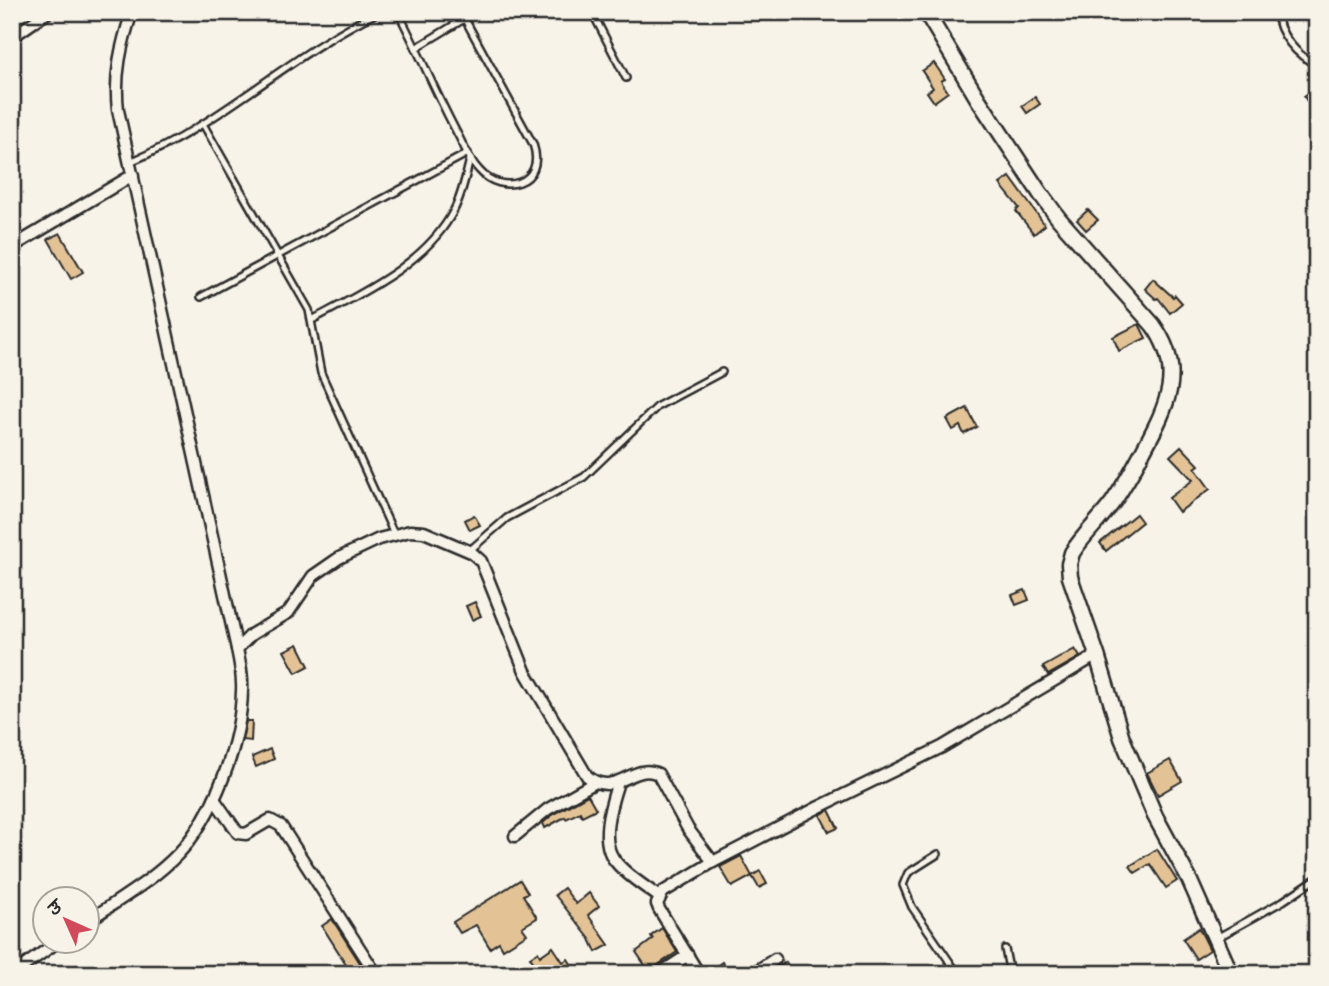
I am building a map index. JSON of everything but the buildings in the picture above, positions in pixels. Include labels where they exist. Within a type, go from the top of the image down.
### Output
[{"type":"street","points":[[12,37],[48,12]]},
{"type":"street","points":[[102,911],[162,869],[180,852],[196,830],[214,799],[239,721],[242,683],[237,649],[118,110],[117,64],[132,12]]},
{"type":"street","points":[[926,12],[972,89],[1040,193],[1059,219],[1153,325],[1164,340],[1169,353],[1171,370],[1164,411],[1113,502],[1079,542],[1069,564],[1077,601],[1122,737],[1144,791],[1189,879],[1229,968]]},
{"type":"street","points":[[12,247],[132,175]]},
{"type":"street","points":[[237,649],[252,634],[288,613],[305,587],[322,570],[339,558],[394,534],[424,532],[469,551],[481,561],[526,671],[581,768],[594,783],[603,785],[646,771],[658,774],[688,829],[713,862]]},
{"type":"street","points":[[699,974],[657,904],[659,897],[671,886],[819,807],[942,747],[1097,655]]},
{"type":"street","points":[[618,782],[608,826],[610,852],[621,867],[659,897]]},
{"type":"street","points":[[515,836],[548,809],[594,783]]},
{"type":"street","points":[[214,799],[238,833],[246,834],[270,820],[278,823],[376,974]]},
{"type":"street","points":[[13,974],[41,954]]},
{"type":"street","points":[[659,974],[688,955]]},
{"type":"street","points":[[752,974],[775,959]]},
{"type":"lane","points":[[130,162],[160,149],[203,124],[330,38],[379,12]]},
{"type":"lane","points":[[398,12],[469,156],[484,176],[493,181],[508,184],[522,181],[530,176],[537,163],[536,153],[461,12]]},
{"type":"lane","points":[[592,12],[626,78]]},
{"type":"lane","points":[[1276,12],[1280,29],[1287,41],[1317,65]]},
{"type":"lane","points":[[416,48],[464,19]]},
{"type":"lane","points":[[203,124],[312,320],[321,373],[394,534]]},
{"type":"lane","points":[[201,297],[469,156]]},
{"type":"lane","points":[[312,320],[389,278],[412,260],[440,231],[454,210],[469,156]]},
{"type":"lane","points":[[469,551],[508,518],[584,477],[658,406],[722,372]]},
{"type":"lane","points":[[938,854],[908,873],[903,885],[912,907],[958,974]]},
{"type":"lane","points":[[1216,939],[1283,901],[1317,878]]},
{"type":"lane","points":[[1005,949],[1010,974]]},
{"type":"lane","points":[[1206,974],[1229,968]]}]
